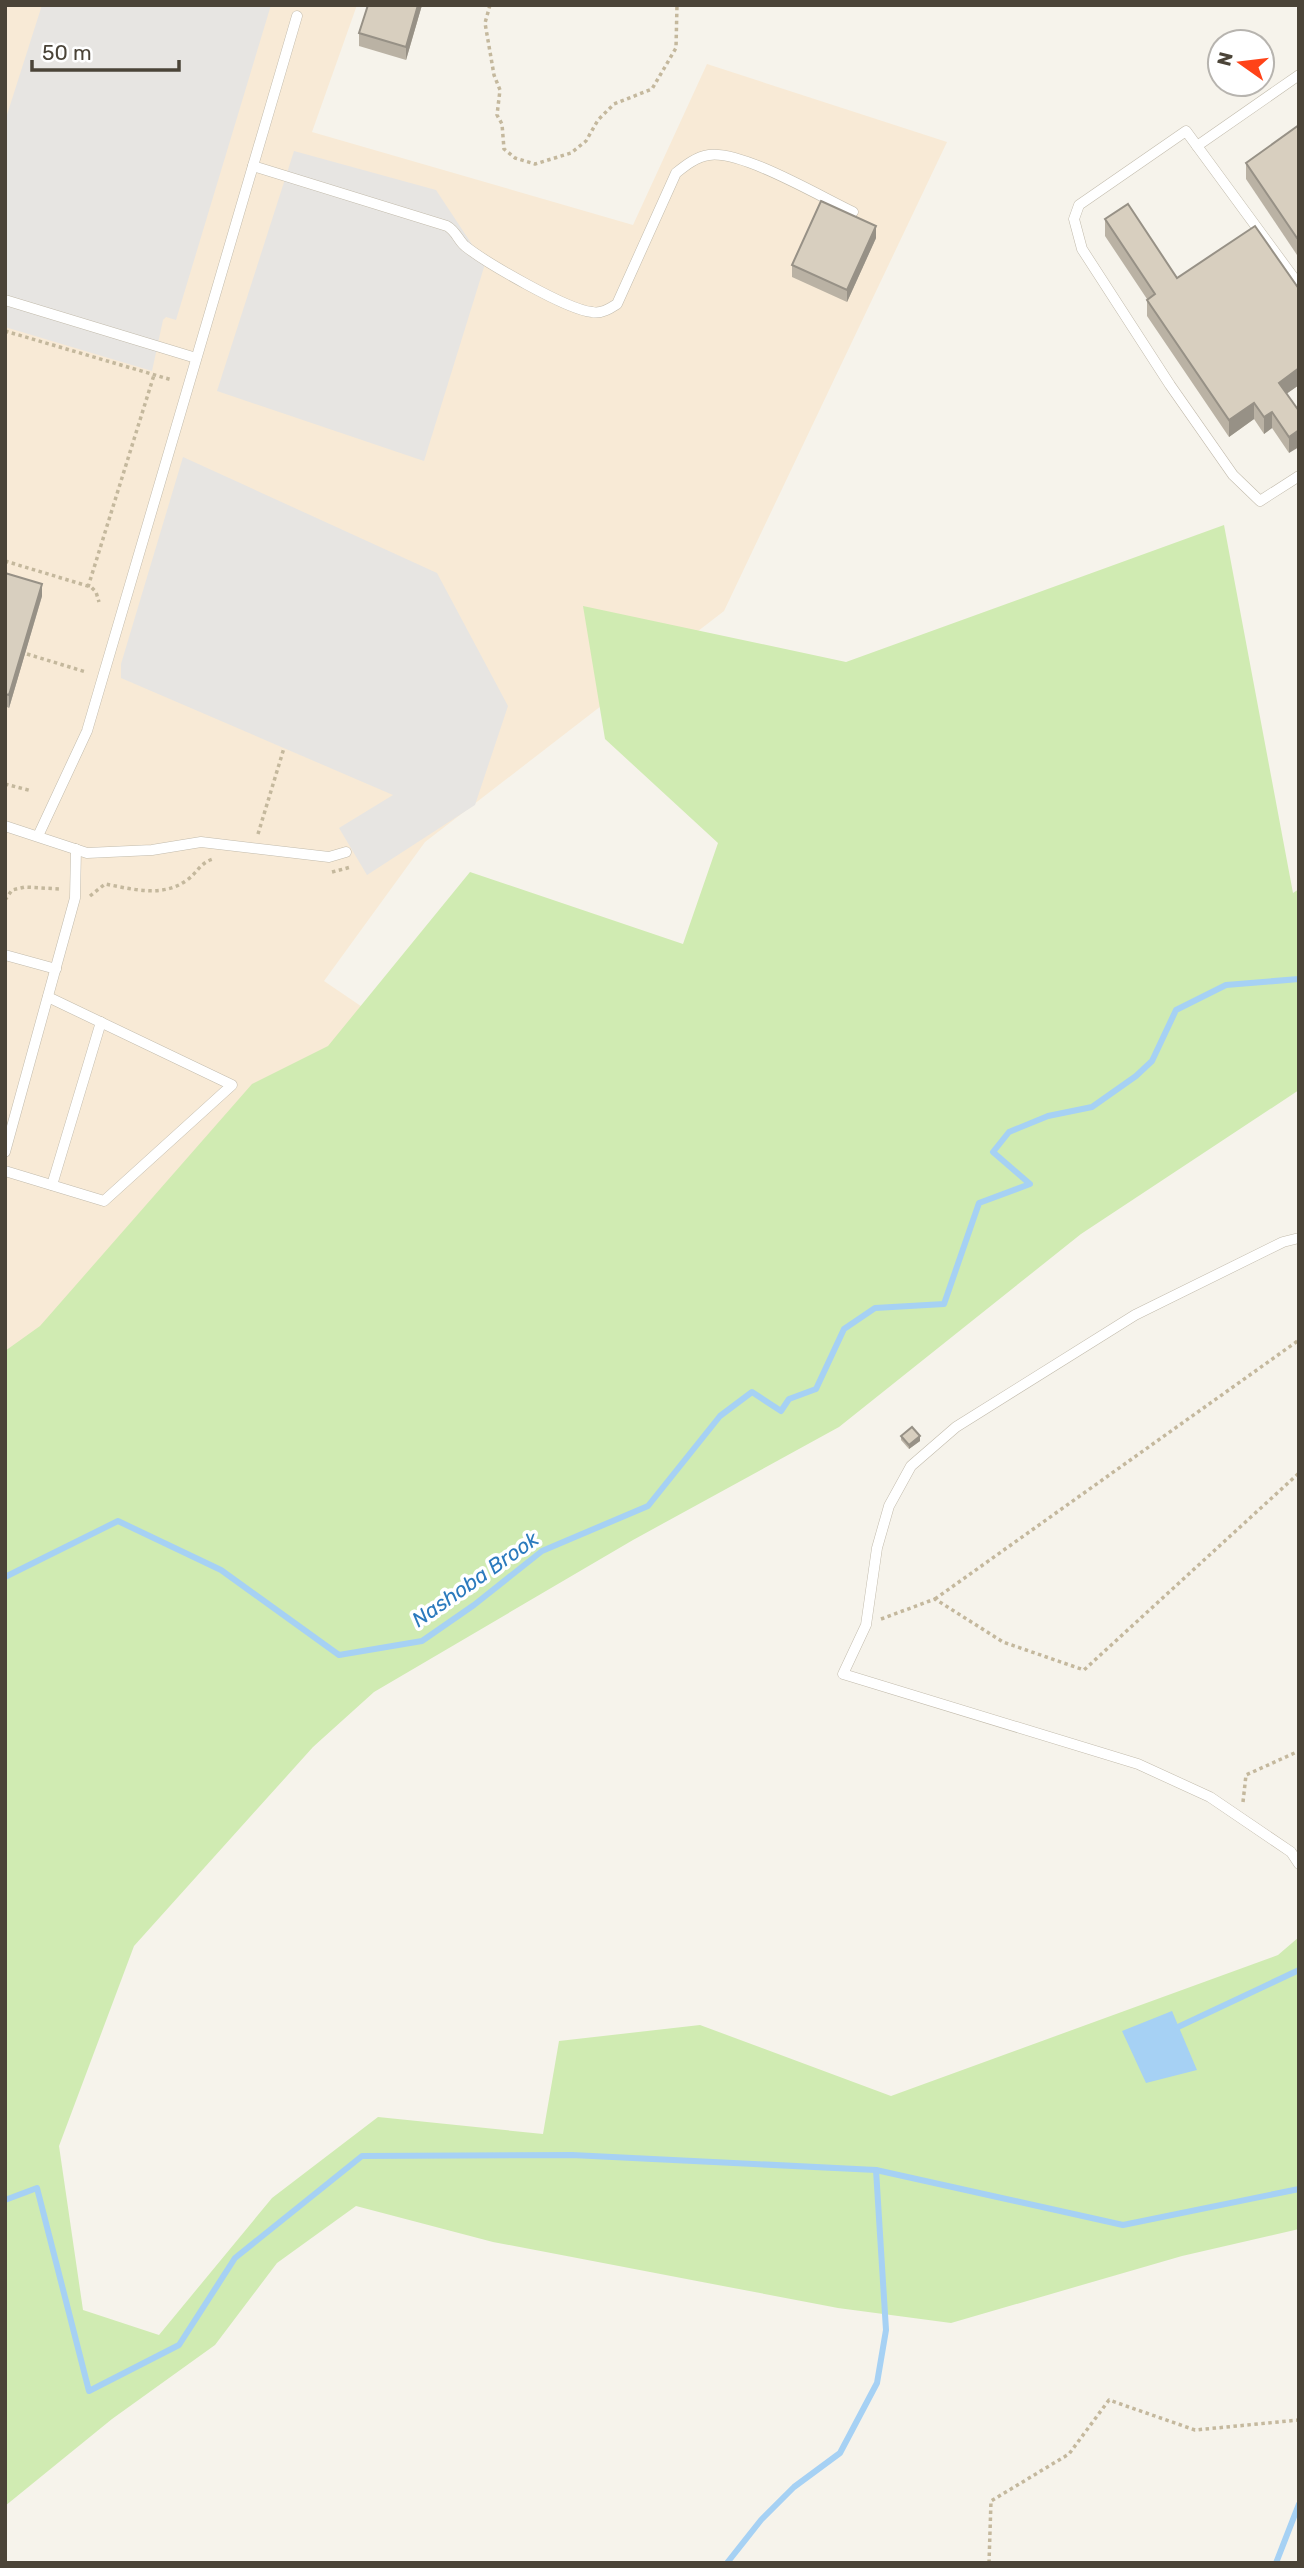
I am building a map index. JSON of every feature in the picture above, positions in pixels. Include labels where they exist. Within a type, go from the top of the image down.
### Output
[{"type":"lane","points":[[38,836],[87,731],[297,16]]},
{"type":"lane","points":[[1197,146],[1299,75]]},
{"type":"lane","points":[[1299,285],[1186,131],[1079,205],[1074,219],[1083,250],[1170,385],[1233,475],[1260,500],[1299,476]]},
{"type":"lane","points":[[253,166],[447,226],[455,231],[463,244],[488,261],[558,299],[593,313],[607,310],[617,304],[677,173],[688,163],[708,155],[741,159],[853,212]]},
{"type":"lane","points":[[5,300],[196,358]]},
{"type":"lane","points":[[5,826],[87,853],[152,850],[201,842],[329,857],[346,852]]},
{"type":"lane","points":[[5,1152],[75,898],[76,849]]},
{"type":"lane","points":[[5,955],[56,970]]},
{"type":"lane","points":[[5,1171],[104,1201],[232,1085],[48,997]]},
{"type":"lane","points":[[52,1185],[102,1022]]},
{"type":"lane","points":[[5,1108],[17,1111]]},
{"type":"lane","points":[[1299,1238],[1283,1242],[1135,1315],[956,1427],[911,1466],[889,1506],[877,1548],[866,1625],[844,1674],[1138,1764],[1210,1797],[1291,1852],[1299,1864]]},
{"type":"path","points":[[490,5],[485,23],[494,75],[500,90],[497,115],[502,124],[505,149],[514,158],[535,164],[571,153],[586,141],[598,120],[614,104],[652,89],[658,83],[662,67],[676,48],[674,21],[677,5]]},
{"type":"path","points":[[5,331],[172,380]]},
{"type":"path","points":[[88,587],[154,375]]},
{"type":"path","points":[[5,562],[88,587],[96,592],[99,602]]},
{"type":"path","points":[[27,654],[86,672]]},
{"type":"path","points":[[257,839],[284,748]]},
{"type":"path","points":[[5,784],[32,791]]},
{"type":"path","points":[[89,898],[97,887],[105,884],[145,891],[178,887],[191,878],[203,863],[211,859],[222,860]]},
{"type":"path","points":[[323,871],[335,873],[353,867]]},
{"type":"path","points":[[5,900],[12,890],[25,887],[61,889]]},
{"type":"path","points":[[866,1625],[934,1598],[1299,1340]]},
{"type":"path","points":[[934,1598],[1003,1642],[1084,1670],[1299,1473]]},
{"type":"path","points":[[1241,1818],[1246,1775],[1299,1751]]},
{"type":"path","points":[[989,2563],[991,2501],[1069,2454],[1110,2400],[1195,2430],[1299,2420]]},
{"type":"shaded area","points":[[5,5],[357,5],[312,132],[633,225],[707,64],[947,142],[724,611],[425,842],[324,981],[399,1032],[5,1519]]},
{"type":"shaded area","points":[[42,5],[271,5],[176,320],[166,317],[163,320],[152,371],[5,327],[5,121]]},
{"type":"shaded area","points":[[294,151],[436,190],[485,264],[424,461],[217,391]]},
{"type":"shaded area","points":[[183,457],[437,573],[508,706],[475,805],[367,875],[339,828],[393,795],[121,678],[121,664]]},
{"type":"green space","points":[[1224,525],[1293,893],[1299,889],[1299,1090],[1081,1234],[839,1427],[633,1540],[374,1692],[313,1747],[134,1946],[59,2146],[83,2310],[159,2335],[272,2198],[378,2117],[543,2134],[559,2041],[700,2025],[891,2096],[1278,1955],[1299,1937],[1299,2229],[1182,2256],[951,2323],[838,2308],[493,2242],[356,2206],[277,2263],[215,2345],[112,2419],[5,2506],[5,1351],[40,1326],[252,1084],[328,1046],[470,872],[683,944],[718,843],[605,739],[583,606],[846,662]]},
{"type":"water","points":[[1172,2011],[1197,2070],[1146,2083],[1122,2031]]},
{"type":"building","points":[[368,5],[418,5],[406,47],[359,33]]},
{"type":"building","points":[[1299,125],[1299,237],[1297,238],[1246,163]]},
{"type":"building","points":[[821,201],[876,226],[847,290],[792,265]]},
{"type":"building","points":[[1128,204],[1177,278],[1255,226],[1299,289],[1299,368],[1279,383],[1299,411],[1299,430],[1289,437],[1272,412],[1264,417],[1254,403],[1229,420],[1147,300],[1155,294],[1105,219]]},
{"type":"building","points":[[5,573],[42,584],[9,695],[5,694]]},
{"type":"building","points":[[912,1427],[920,1436],[909,1445],[901,1436]]},
{"type":"waterway","name":"Nashoba Brook","points":[[5,1577],[118,1521],[221,1570],[339,1655],[422,1641],[474,1605],[542,1551],[648,1506],[720,1416],[752,1392],[781,1411],[789,1399],[816,1389],[844,1329],[875,1308],[944,1304],[979,1203],[1030,1184],[993,1152],[1009,1132],[1048,1116],[1092,1107],[1136,1076],[1152,1061],[1176,1010],[1226,985],[1299,979]]},
{"type":"waterway","points":[[1178,2027],[1299,1970]]},
{"type":"waterway","points":[[5,2200],[37,2188],[89,2391],[179,2345],[235,2258],[362,2156],[572,2155],[876,2170],[1123,2225],[1299,2189]]},
{"type":"waterway","points":[[727,2563],[761,2520],[794,2487],[840,2453],[877,2383],[886,2330],[876,2170]]},
{"type":"waterway","points":[[1276,2563],[1299,2504]]}]
